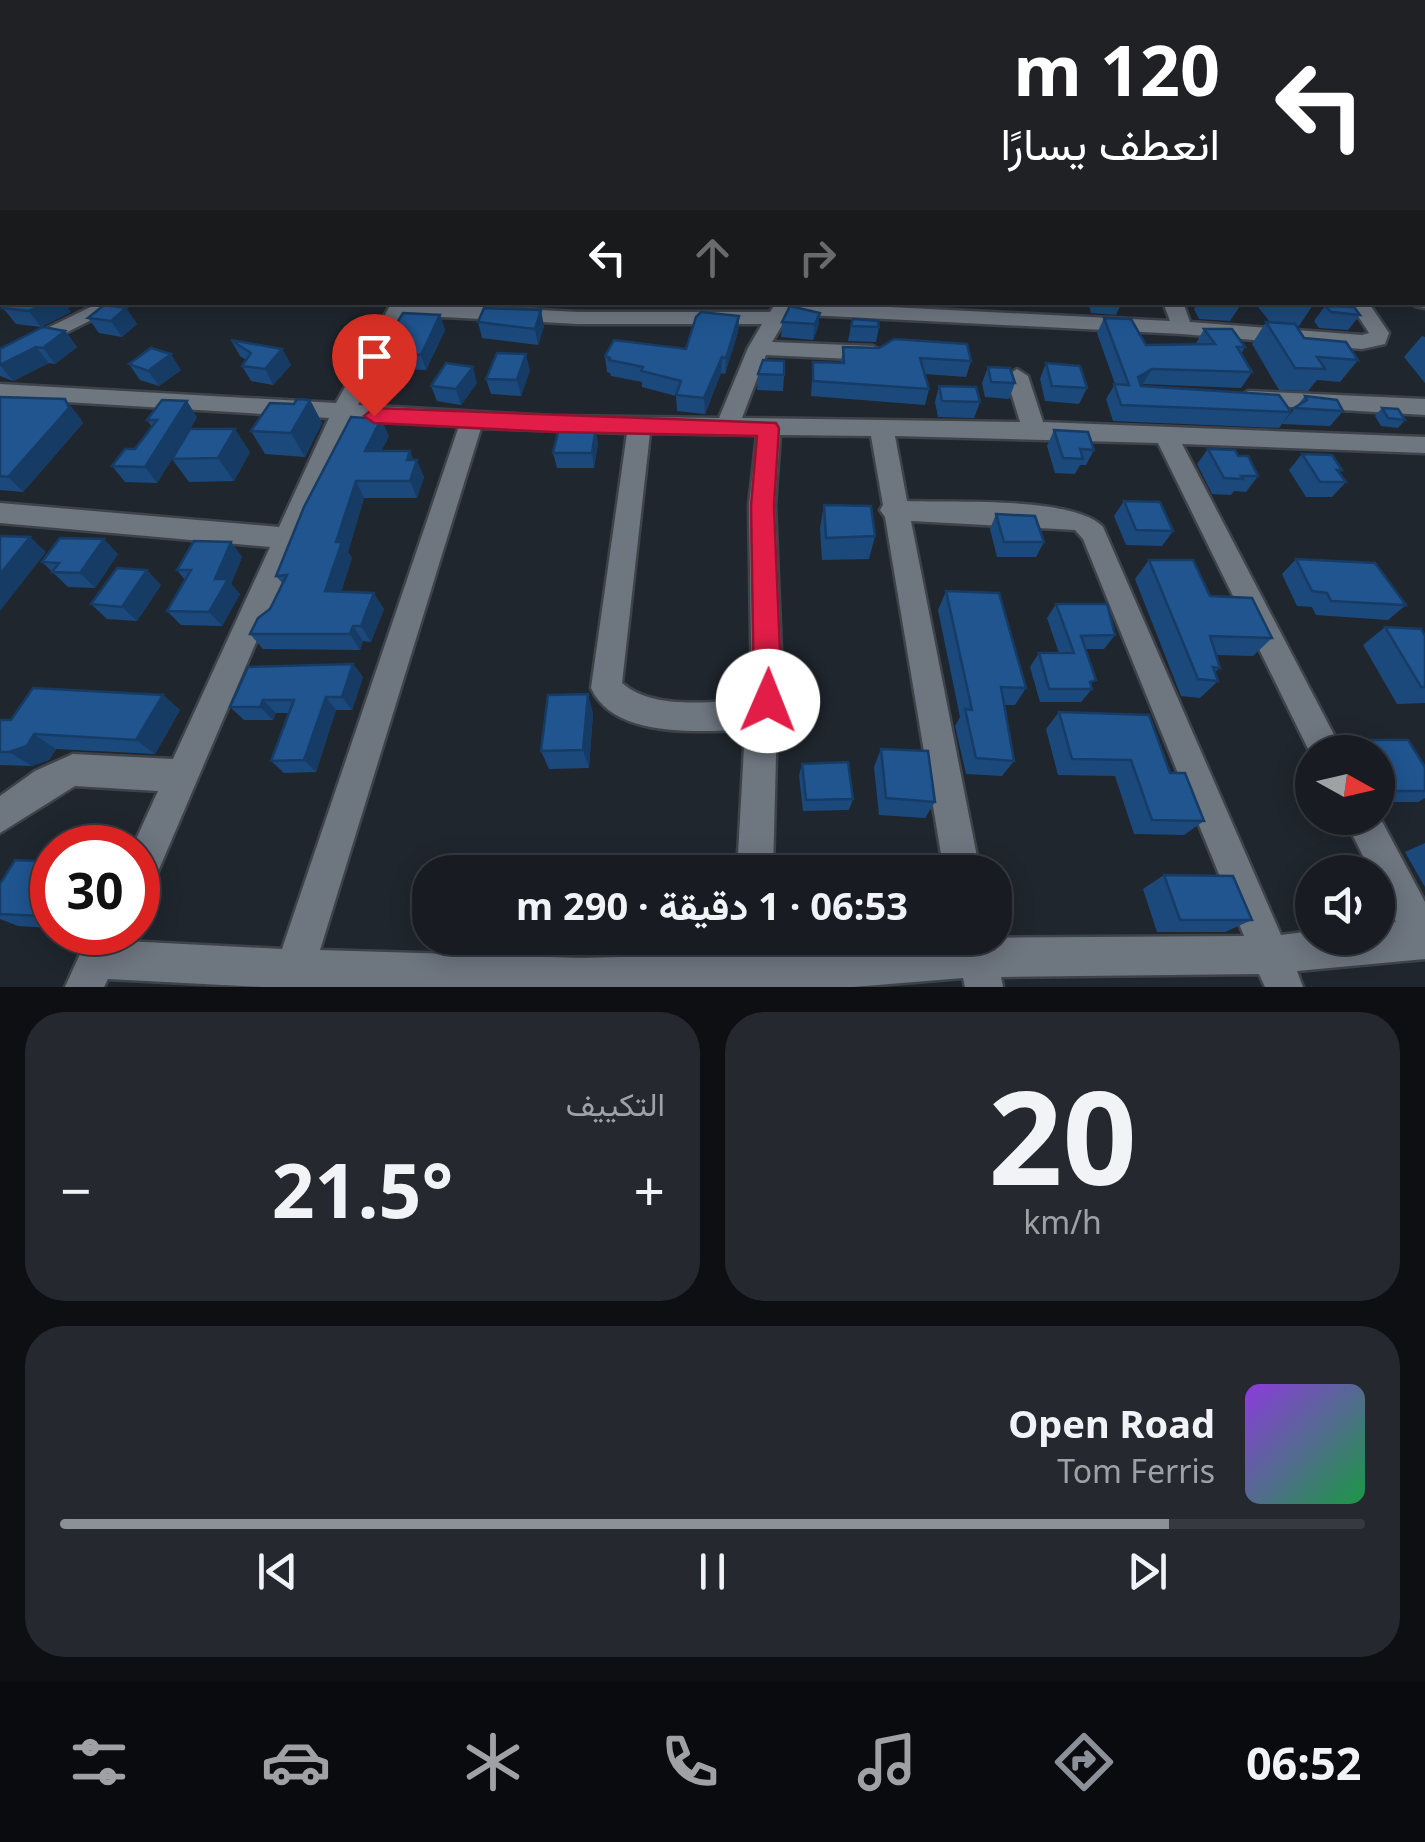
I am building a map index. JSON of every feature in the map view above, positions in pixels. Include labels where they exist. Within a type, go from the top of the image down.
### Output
[{"type":"street","points":[[0,359],[112,305]]},
{"type":"street","points":[[1079,305],[1085,324]]},
{"type":"street","points":[[1174,305],[1182,328]]},
{"type":"street","points":[[160,828],[342,414],[400,306],[578,318],[781,310],[1182,328],[1362,342],[1378,339],[1379,333],[1360,305]]},
{"type":"street","points":[[727,428],[758,348],[781,310]]},
{"type":"street","points":[[758,348],[876,353]]},
{"type":"street","points":[[1017,376],[1034,430]]},
{"type":"street","points":[[0,391],[472,421],[882,431],[1034,430],[1425,445]]},
{"type":"street","points":[[1222,398],[1425,407]]},
{"type":"street","points":[[289,978],[472,421]]},
{"type":"street","points":[[639,427],[606,688],[617,699],[669,715],[761,715]]},
{"type":"street","points":[[756,855],[761,715],[768,701],[770,679],[762,506],[768,428]]},
{"type":"street","points":[[882,431],[893,510],[959,855]]},
{"type":"street","points":[[1167,437],[1319,735]]},
{"type":"street","points":[[893,510],[1067,516],[1084,522],[1094,534],[1278,971]]},
{"type":"street","points":[[0,541],[10,514],[289,538]]},
{"type":"street","points":[[0,816],[47,783],[74,770],[184,776]]},
{"type":"street","points":[[97,960],[289,978],[431,976],[580,982],[759,955],[800,980],[979,961],[1278,971],[1425,938],[1370,835]]},
{"type":"building","points":[[7,305],[42,305],[29,311],[3,308]]},
{"type":"building","points":[[104,305],[126,308],[111,321],[88,318]]},
{"type":"building","points":[[790,306],[820,313],[815,324],[782,322]]},
{"type":"building","points":[[1325,306],[1354,307],[1360,315],[1331,312]]},
{"type":"building","points":[[484,308],[541,310],[535,329],[478,322]]},
{"type":"building","points":[[701,312],[739,316],[726,358],[722,357],[704,398],[676,395],[681,381],[605,356],[614,340],[686,349]]},
{"type":"building","points":[[403,313],[440,315],[421,355],[376,352],[389,336]]},
{"type":"building","points":[[1104,318],[1131,319],[1146,345],[1215,344],[1204,329],[1232,329],[1245,347],[1237,347],[1252,372],[1152,369],[1138,377],[1141,386],[1279,395],[1291,412],[1121,405],[1114,384],[1129,385]]},
{"type":"building","points":[[853,319],[878,321],[879,327],[851,326]]},
{"type":"building","points":[[1266,322],[1295,324],[1304,338],[1346,342],[1358,360],[1317,357],[1325,369],[1295,368]]},
{"type":"building","points":[[43,327],[65,331],[43,348],[36,347],[0,365],[0,349]]},
{"type":"building","points":[[894,339],[967,344],[971,361],[920,358],[929,389],[813,381],[813,362],[844,363],[843,347],[879,348]]},
{"type":"building","points":[[231,340],[282,349],[265,369],[242,366],[251,353]]},
{"type":"building","points":[[151,348],[171,354],[148,371],[129,364]]},
{"type":"building","points":[[497,353],[526,354],[517,380],[486,379]]},
{"type":"building","points":[[763,360],[784,361],[784,375],[758,374]]},
{"type":"building","points":[[446,363],[473,367],[456,389],[431,386]]},
{"type":"building","points":[[1046,363],[1080,366],[1087,388],[1052,386]]},
{"type":"building","points":[[988,367],[1010,368],[1015,383],[991,382]]},
{"type":"building","points":[[939,386],[976,387],[980,402],[942,401]]},
{"type":"building","points":[[1305,396],[1337,400],[1343,411],[1294,408],[1307,400]]},
{"type":"building","points":[[0,397],[65,399],[69,408],[8,477],[0,476]]},
{"type":"building","points":[[297,399],[310,400],[291,433],[251,431],[270,403],[294,404]]},
{"type":"building","points":[[162,400],[187,401],[145,467],[112,466],[125,449],[135,449],[157,420],[147,420]]},
{"type":"building","points":[[1382,408],[1398,409],[1405,420],[1388,418]]},
{"type":"building","points":[[351,417],[381,419],[365,451],[410,451],[407,460],[417,460],[410,481],[356,481],[336,542],[342,542],[325,591],[374,593],[361,626],[353,626],[350,634],[250,634],[258,618],[270,609],[287,575],[276,576],[304,507]]},
{"type":"building","points":[[596,427],[592,453],[553,453],[558,432]]},
{"type":"building","points":[[190,429],[235,429],[218,458],[172,459]]},
{"type":"building","points":[[1054,430],[1088,432],[1094,450],[1080,449],[1083,459],[1063,458]]},
{"type":"building","points":[[1208,449],[1235,450],[1238,456],[1248,456],[1258,476],[1224,478]]},
{"type":"building","points":[[1302,454],[1332,455],[1346,482],[1320,482]]},
{"type":"building","points":[[1124,501],[1160,502],[1173,531],[1136,530]]},
{"type":"building","points":[[824,505],[871,506],[875,536],[826,538]]},
{"type":"building","points":[[996,514],[1035,516],[1044,542],[1004,542]]},
{"type":"building","points":[[0,536],[30,537],[0,574]]},
{"type":"building","points":[[60,538],[104,539],[80,573],[52,572],[59,563],[42,562]]},
{"type":"building","points":[[194,541],[231,542],[215,579],[228,579],[209,612],[167,611],[191,570],[177,570]]},
{"type":"building","points":[[1296,559],[1375,563],[1406,605],[1331,601],[1327,593],[1312,591]]},
{"type":"building","points":[[1149,560],[1193,560],[1210,596],[1252,598],[1272,638],[1210,636],[1220,668],[1213,667],[1218,681],[1198,679]]},
{"type":"building","points":[[117,568],[147,570],[122,607],[91,604]]},
{"type":"building","points":[[946,591],[999,593],[1026,688],[1001,687],[1014,761],[976,758],[965,709],[972,710]]},
{"type":"building","points":[[1056,604],[1107,604],[1115,635],[1081,636],[1096,680],[1090,682],[1092,689],[1049,689],[1039,653],[1074,653]]},
{"type":"building","points":[[1385,627],[1421,629],[1425,636],[1425,687],[1421,687]]},
{"type":"building","points":[[353,664],[342,697],[326,697],[304,760],[271,761],[294,700],[263,700],[260,707],[230,707],[248,667]]},
{"type":"building","points":[[33,688],[163,695],[136,740],[34,734],[27,746],[0,752],[0,720],[11,720]]},
{"type":"building","points":[[588,694],[583,750],[541,751],[548,695]]},
{"type":"building","points":[[1059,712],[1149,715],[1170,773],[1185,773],[1204,821],[1152,820],[1131,760],[1072,759]]},
{"type":"building","points":[[1395,740],[1408,740],[1425,767],[1425,791],[1395,791]]},
{"type":"building","points":[[881,749],[928,751],[935,802],[886,798]]},
{"type":"building","points":[[848,762],[853,799],[806,800],[802,764]]},
{"type":"building","points":[[15,860],[30,861],[30,916],[0,914],[0,884]]},
{"type":"building","points":[[1164,875],[1233,876],[1252,920],[1180,920]]},
{"type":"route","points":[[374,416],[768,428],[762,506],[768,701]]}]
